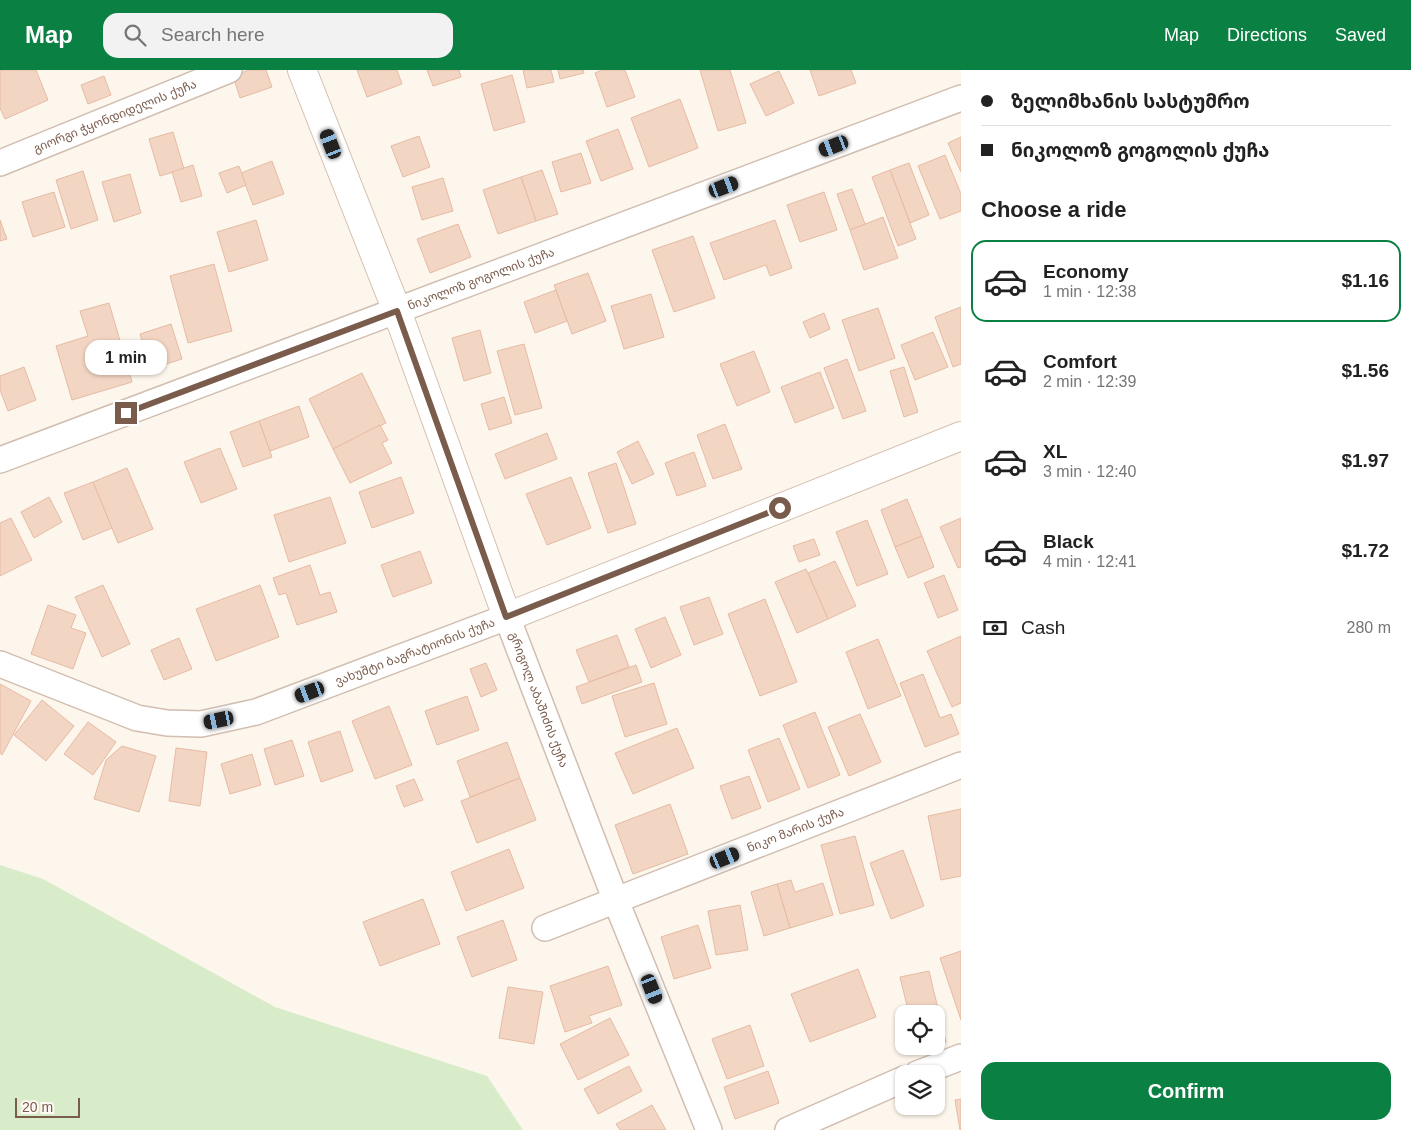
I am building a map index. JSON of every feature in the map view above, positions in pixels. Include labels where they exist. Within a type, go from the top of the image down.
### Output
[{"type":"street","name":"გიორგი ჭყონდიდელის ქუჩა","points":[[0,162],[229,70]]},
{"type":"street","name":"გრიგოლ აბაშიძის ქუჩა","points":[[302,70],[397,311],[506,617],[616,901],[709,1130]]},
{"type":"street","name":"ნიკოლოზ გოგოლის ქუჩა","points":[[0,460],[961,98]]},
{"type":"street","name":"ვახუშტი ბაგრატიონის ქუჩა","points":[[0,664],[137,718],[167,723],[201,724],[256,712],[506,617],[961,436]]},
{"type":"street","name":"ნიკო მარის ქუჩა","points":[[545,928],[961,765]]},
{"type":"street","points":[[940,1065],[961,1057]]},
{"type":"street","points":[[788,1130],[895,1083]]},
{"type":"green space","points":[[0,865],[43,879],[275,1007],[487,1076],[523,1130],[0,1130]]},
{"type":"building","points":[[0,70],[36,70],[48,100],[5,119],[0,108]]},
{"type":"building","points":[[249,70],[266,70],[272,87],[240,98],[233,76]]},
{"type":"building","points":[[357,70],[397,70],[402,84],[367,97]]},
{"type":"building","points":[[427,70],[459,70],[461,77],[433,86]]},
{"type":"building","points":[[523,70],[551,70],[554,82],[527,88]]},
{"type":"building","points":[[558,70],[583,70],[584,73],[560,79]]},
{"type":"building","points":[[602,70],[625,70],[635,97],[607,107],[595,73]]},
{"type":"building","points":[[700,70],[730,70],[746,123],[718,131]]},
{"type":"building","points":[[810,70],[851,70],[856,83],[819,96]]},
{"type":"building","points":[[779,71],[794,103],[766,116],[750,84]]},
{"type":"building","points":[[512,75],[525,122],[494,131],[481,84]]},
{"type":"building","points":[[104,76],[111,95],[88,104],[81,85]]},
{"type":"building","points":[[680,99],[698,148],[649,167],[631,118]]},
{"type":"building","points":[[618,129],[633,169],[601,181],[586,141]]},
{"type":"building","points":[[173,132],[184,169],[160,176],[149,139]]},
{"type":"building","points":[[419,136],[430,167],[403,177],[391,146]]},
{"type":"building","points":[[961,137],[961,172],[948,143]]},
{"type":"building","points":[[581,153],[591,183],[561,192],[552,162]]},
{"type":"building","points":[[945,155],[961,194],[961,211],[940,219],[918,166]]},
{"type":"building","points":[[272,161],[284,194],[253,205],[241,173]]},
{"type":"building","points":[[909,163],[929,215],[910,223],[890,170]]},
{"type":"building","points":[[193,165],[202,196],[181,202],[172,172]]},
{"type":"building","points":[[239,166],[246,185],[227,193],[219,173]]},
{"type":"building","points":[[542,170],[558,214],[536,221],[521,177]]},
{"type":"building","points":[[890,170],[916,239],[898,246],[872,177]]},
{"type":"building","points":[[83,171],[98,220],[71,229],[56,180]]},
{"type":"building","points":[[130,174],[141,213],[114,222],[102,182]]},
{"type":"building","points":[[521,177],[536,221],[498,234],[483,190]]},
{"type":"building","points":[[443,178],[453,211],[422,220],[412,187]]},
{"type":"building","points":[[852,189],[865,224],[850,230],[837,194]]},
{"type":"building","points":[[54,192],[65,227],[33,237],[22,202]]},
{"type":"building","points":[[824,192],[837,230],[800,242],[787,205]]},
{"type":"building","points":[[883,217],[898,258],[864,270],[850,230]]},
{"type":"building","points":[[0,220],[7,239],[0,241]]},
{"type":"building","points":[[256,220],[268,260],[229,272],[217,232]]},
{"type":"building","points":[[775,220],[792,268],[770,276],[766,265],[724,280],[710,243]]},
{"type":"building","points":[[458,224],[471,257],[430,273],[417,239]]},
{"type":"building","points":[[693,236],[715,298],[674,312],[652,250]]},
{"type":"building","points":[[214,264],[232,331],[188,343],[170,276]]},
{"type":"building","points":[[588,273],[606,321],[572,334],[554,285]]},
{"type":"building","points":[[556,290],[567,321],[535,333],[524,302]]},
{"type":"building","points":[[651,294],[664,337],[624,349],[611,306]]},
{"type":"building","points":[[109,303],[132,382],[72,400],[56,346],[88,336],[80,311]]},
{"type":"building","points":[[961,307],[961,364],[953,367],[935,317]]},
{"type":"building","points":[[878,308],[895,358],[859,371],[842,320]]},
{"type":"building","points":[[824,313],[830,329],[810,338],[803,322]]},
{"type":"building","points":[[171,324],[182,359],[150,369],[140,334]]},
{"type":"building","points":[[480,330],[491,373],[464,381],[452,338]]},
{"type":"building","points":[[933,332],[948,367],[915,380],[901,345]]},
{"type":"building","points":[[524,344],[542,408],[515,415],[497,351]]},
{"type":"building","points":[[754,351],[770,392],[737,406],[720,364]]},
{"type":"building","points":[[847,359],[866,411],[843,419],[824,368]]},
{"type":"building","points":[[24,367],[36,400],[8,411],[0,390],[0,376]]},
{"type":"building","points":[[904,367],[918,412],[904,417],[890,371]]},
{"type":"building","points":[[820,372],[834,408],[795,423],[781,387]]},
{"type":"building","points":[[362,373],[386,423],[333,449],[309,399]]},
{"type":"building","points":[[504,397],[512,423],[489,430],[481,404]]},
{"type":"building","points":[[299,406],[309,437],[270,451],[259,421]]},
{"type":"building","points":[[259,421],[272,457],[243,467],[230,432]]},
{"type":"building","points":[[725,424],[742,469],[713,479],[697,435]]},
{"type":"building","points":[[380,425],[388,440],[382,443],[392,463],[350,483],[333,449]]},
{"type":"building","points":[[547,433],[557,459],[505,479],[495,454]]},
{"type":"building","points":[[638,441],[654,474],[632,484],[617,452]]},
{"type":"building","points":[[220,448],[237,489],[201,503],[184,462]]},
{"type":"building","points":[[694,452],[706,486],[677,496],[665,463]]},
{"type":"building","points":[[616,463],[636,524],[608,533],[588,473]]},
{"type":"building","points":[[127,468],[153,529],[118,543],[93,482]]},
{"type":"building","points":[[401,477],[414,513],[372,528],[359,492]]},
{"type":"building","points":[[571,477],[591,528],[547,545],[526,494]]},
{"type":"building","points":[[93,482],[112,528],[83,540],[64,493]]},
{"type":"building","points":[[49,497],[62,522],[34,538],[21,512]]},
{"type":"building","points":[[330,497],[346,543],[289,562],[274,515]]},
{"type":"building","points":[[907,499],[922,536],[895,547],[881,510]]},
{"type":"building","points":[[11,518],[32,560],[0,576],[0,523]]},
{"type":"building","points":[[961,518],[961,567],[958,568],[940,527]]},
{"type":"building","points":[[867,520],[888,574],[857,586],[836,532]]},
{"type":"building","points":[[922,536],[934,567],[908,578],[895,547]]},
{"type":"building","points":[[814,539],[820,555],[799,562],[793,546]]},
{"type":"building","points":[[420,551],[432,583],[393,597],[381,565]]},
{"type":"building","points":[[835,561],[856,606],[828,619],[808,573]]},
{"type":"building","points":[[310,565],[320,595],[330,592],[337,612],[297,625],[286,593],[279,595],[273,578]]},
{"type":"building","points":[[806,569],[828,619],[797,633],[775,582]]},
{"type":"building","points":[[944,575],[958,610],[938,618],[924,583]]},
{"type":"building","points":[[103,585],[130,644],[102,657],[75,597]]},
{"type":"building","points":[[260,585],[279,637],[216,661],[196,609]]},
{"type":"building","points":[[709,597],[723,634],[694,645],[680,607]]},
{"type":"building","points":[[765,599],[797,682],[760,696],[728,614]]},
{"type":"building","points":[[48,605],[76,615],[71,628],[86,633],[73,669],[31,654]]},
{"type":"building","points":[[665,617],[681,655],[651,668],[635,629]]},
{"type":"building","points":[[617,635],[629,667],[589,682],[576,650]]},
{"type":"building","points":[[961,636],[961,703],[952,707],[927,651]]},
{"type":"building","points":[[179,638],[192,669],[164,680],[151,650]]},
{"type":"building","points":[[878,639],[901,696],[868,709],[846,652]]},
{"type":"building","points":[[486,663],[497,690],[481,697],[470,669]]},
{"type":"building","points":[[636,665],[642,682],[582,704],[576,687]]},
{"type":"building","points":[[923,674],[940,718],[951,714],[959,734],[925,747],[900,683]]},
{"type":"building","points":[[654,683],[667,724],[625,737],[612,696]]},
{"type":"building","points":[[0,684],[31,701],[2,755],[0,753]]},
{"type":"building","points":[[467,696],[479,730],[437,745],[425,711]]},
{"type":"building","points":[[42,700],[74,726],[46,761],[14,735]]},
{"type":"building","points":[[389,706],[412,765],[375,779],[352,721]]},
{"type":"building","points":[[815,712],[840,775],[808,788],[783,725]]},
{"type":"building","points":[[860,714],[881,762],[849,776],[828,727]]},
{"type":"building","points":[[88,722],[116,742],[93,775],[64,754]]},
{"type":"building","points":[[677,728],[694,768],[633,794],[615,753]]},
{"type":"building","points":[[340,731],[353,771],[321,782],[308,742]]},
{"type":"building","points":[[779,738],[800,789],[768,802],[748,750]]},
{"type":"building","points":[[292,740],[304,776],[275,785],[264,749]]},
{"type":"building","points":[[507,742],[520,778],[470,797],[457,761]]},
{"type":"building","points":[[122,746],[156,756],[139,812],[94,799],[106,760]]},
{"type":"building","points":[[176,748],[207,752],[200,806],[169,801]]},
{"type":"building","points":[[252,754],[261,785],[230,794],[221,764]]},
{"type":"building","points":[[749,776],[761,808],[732,819],[720,786]]},
{"type":"building","points":[[520,778],[536,820],[477,843],[461,801]]},
{"type":"building","points":[[414,779],[423,800],[404,807],[396,786]]},
{"type":"building","points":[[670,804],[688,854],[633,874],[615,825]]},
{"type":"building","points":[[961,809],[961,876],[941,880],[928,816]]},
{"type":"building","points":[[855,836],[874,905],[840,914],[821,845]]},
{"type":"building","points":[[509,849],[524,888],[466,911],[451,872]]},
{"type":"building","points":[[903,850],[924,906],[891,919],[870,863]]},
{"type":"building","points":[[791,880],[795,892],[823,883],[833,915],[790,928],[777,884]]},
{"type":"building","points":[[777,884],[790,928],[764,936],[751,892]]},
{"type":"building","points":[[423,899],[440,944],[380,966],[363,922]]},
{"type":"building","points":[[740,905],[748,950],[716,955],[708,911]]},
{"type":"building","points":[[503,920],[517,960],[472,977],[457,937]]},
{"type":"building","points":[[698,925],[711,968],[674,979],[661,937]]},
{"type":"building","points":[[961,951],[961,1020],[940,958]]},
{"type":"building","points":[[608,966],[622,1005],[589,1016],[592,1023],[565,1032],[550,986]]},
{"type":"building","points":[[858,969],[876,1017],[810,1042],[791,994]]},
{"type":"building","points":[[929,971],[937,1005],[907,1005],[900,977]]},
{"type":"building","points":[[508,987],[543,992],[534,1044],[499,1038]]},
{"type":"building","points":[[610,1018],[629,1055],[578,1080],[560,1044]]},
{"type":"building","points":[[750,1025],[764,1066],[727,1079],[712,1039]]},
{"type":"building","points":[[629,1066],[642,1091],[598,1114],[584,1089]]},
{"type":"building","points":[[768,1071],[779,1103],[735,1119],[724,1087]]},
{"type":"building","points":[[961,1099],[961,1130],[960,1130],[955,1100]]},
{"type":"building","points":[[652,1105],[666,1130],[620,1130],[616,1124]]},
{"type":"route","points":[[126,413],[397,311],[506,617],[780,508]]}]
